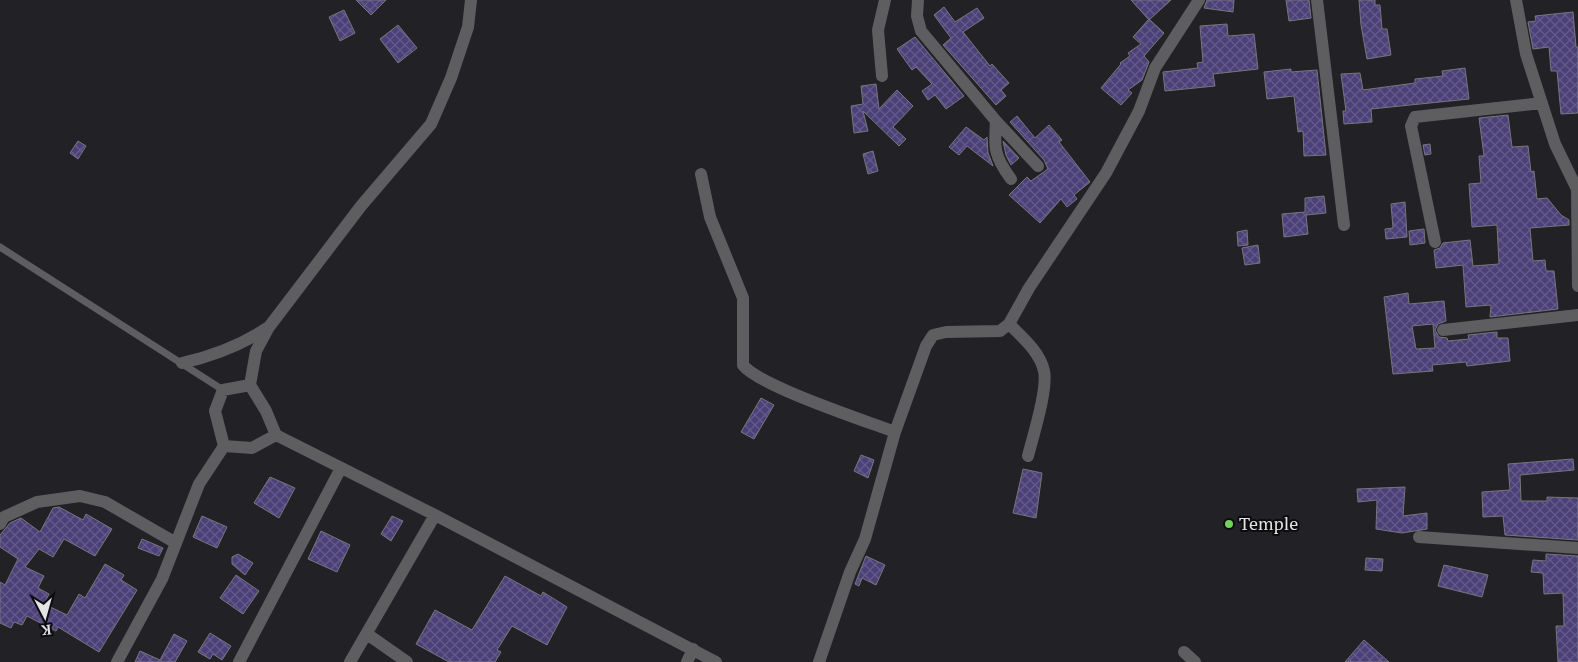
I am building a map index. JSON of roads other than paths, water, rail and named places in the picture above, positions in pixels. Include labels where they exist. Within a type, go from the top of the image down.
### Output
[{"type":"street","points":[[471,0],[468,27],[451,78],[431,124],[398,166],[362,206],[269,327],[256,352],[250,385],[266,411],[276,435],[435,515],[716,662]]},
{"type":"street","points":[[882,76],[878,30],[885,0]]},
{"type":"street","points":[[918,0],[917,16],[921,31],[996,121],[1038,166]]},
{"type":"street","points":[[819,662],[850,572],[865,540],[895,432],[926,346],[933,335],[946,332],[1000,330],[1010,324],[1029,288],[1106,173],[1139,111],[1155,68],[1198,0]]},
{"type":"street","points":[[1317,0],[1344,225]]},
{"type":"street","points":[[1516,0],[1526,54],[1555,144],[1578,189],[1578,286]]},
{"type":"street","points":[[1435,242],[1411,126],[1415,117],[1542,103]]},
{"type":"street","points":[[996,121],[994,148],[998,162],[1011,179]]},
{"type":"street","points":[[700,174],[710,216],[743,298],[743,365],[748,372],[773,384],[895,432]]},
{"type":"street","points":[[1443,330],[1578,315]]},
{"type":"street","points":[[1010,324],[1037,355],[1044,372],[1043,390],[1028,456]]},
{"type":"street","points":[[182,363],[203,358],[246,342],[269,327]]},
{"type":"street","points":[[118,662],[162,579],[199,484],[224,446],[215,411],[223,390],[250,385]]},
{"type":"street","points":[[224,446],[252,448],[276,435]]},
{"type":"street","points":[[239,662],[341,468]]},
{"type":"street","points":[[0,524],[4,517],[36,502],[80,496],[105,502],[176,543]]},
{"type":"street","points":[[350,662],[435,515]]},
{"type":"street","points":[[1419,537],[1578,548]]},
{"type":"street","points":[[367,634],[407,662]]},
{"type":"street","points":[[687,662],[693,649]]},
{"type":"street","points":[[1184,652],[1195,662]]},
{"type":"lane","points":[[0,247],[223,390]]},
{"type":"place","name":"Temple","points":[[1229,524]]}]
